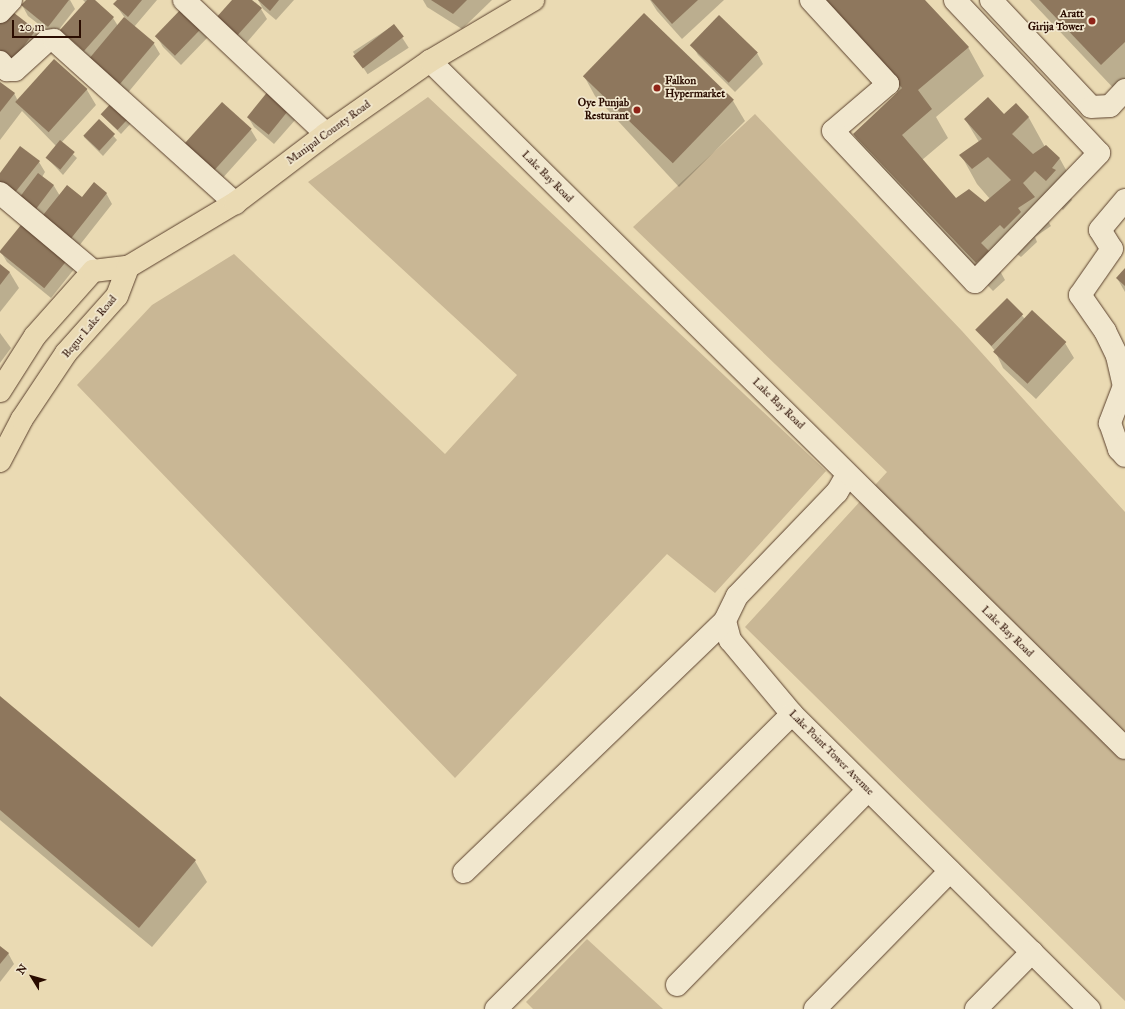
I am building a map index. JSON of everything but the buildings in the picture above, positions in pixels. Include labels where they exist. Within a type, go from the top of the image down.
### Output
[{"type":"main road","name":"Manipal County Road","points":[[128,268],[234,203],[326,134],[430,61],[533,0]]},
{"type":"main road","points":[[0,390],[35,336],[93,271],[128,268]]},
{"type":"main road","name":"Begur Lake Road","points":[[0,461],[22,419],[66,353],[117,296],[128,268]]},
{"type":"street","points":[[0,12],[11,0]]},
{"type":"street","points":[[184,0],[326,134]]},
{"type":"street","points":[[811,0],[888,84],[833,131],[975,282],[1099,153],[955,0]]},
{"type":"street","points":[[991,0],[1091,107],[1110,106],[1125,90]]},
{"type":"street","points":[[0,62],[7,70],[15,70],[47,41],[54,40],[234,203]]},
{"type":"street","name":"Lake Bay Road","points":[[430,61],[663,293],[839,462],[847,475],[1125,748]]},
{"type":"street","points":[[0,193],[93,271]]},
{"type":"street","points":[[1125,200],[1100,230],[1112,249],[1080,295],[1105,331],[1117,356],[1124,386],[1110,423],[1119,449],[1125,456]]},
{"type":"street","points":[[464,872],[724,621],[737,596],[836,492],[847,475]]},
{"type":"street","name":"Lake Point Tower Avenue","points":[[724,621],[730,640],[792,714],[1089,1009]]},
{"type":"street","points":[[496,1009],[792,714]]},
{"type":"street","points":[[677,985],[868,790]]},
{"type":"street","points":[[815,1009],[950,871]]},
{"type":"street","points":[[976,1009],[1032,952]]},
{"type":"shaded area","points":[[428,97],[826,471],[715,593],[667,554],[455,778],[77,385],[152,305],[234,254],[445,454],[517,375],[308,182]]},
{"type":"shaded area","points":[[755,114],[962,331],[1125,512],[1125,1001],[745,627],[887,472],[633,227]]},
{"type":"shaded area","points":[[587,939],[663,1009],[533,1009],[526,1002]]},
{"type":"place","name":"Aratt Girija Tower","points":[[1092,21]]},
{"type":"place","name":"Falkon Hypermarket","points":[[657,88]]},
{"type":"place","name":"Oye Punjab Resturant","points":[[637,110]]}]
